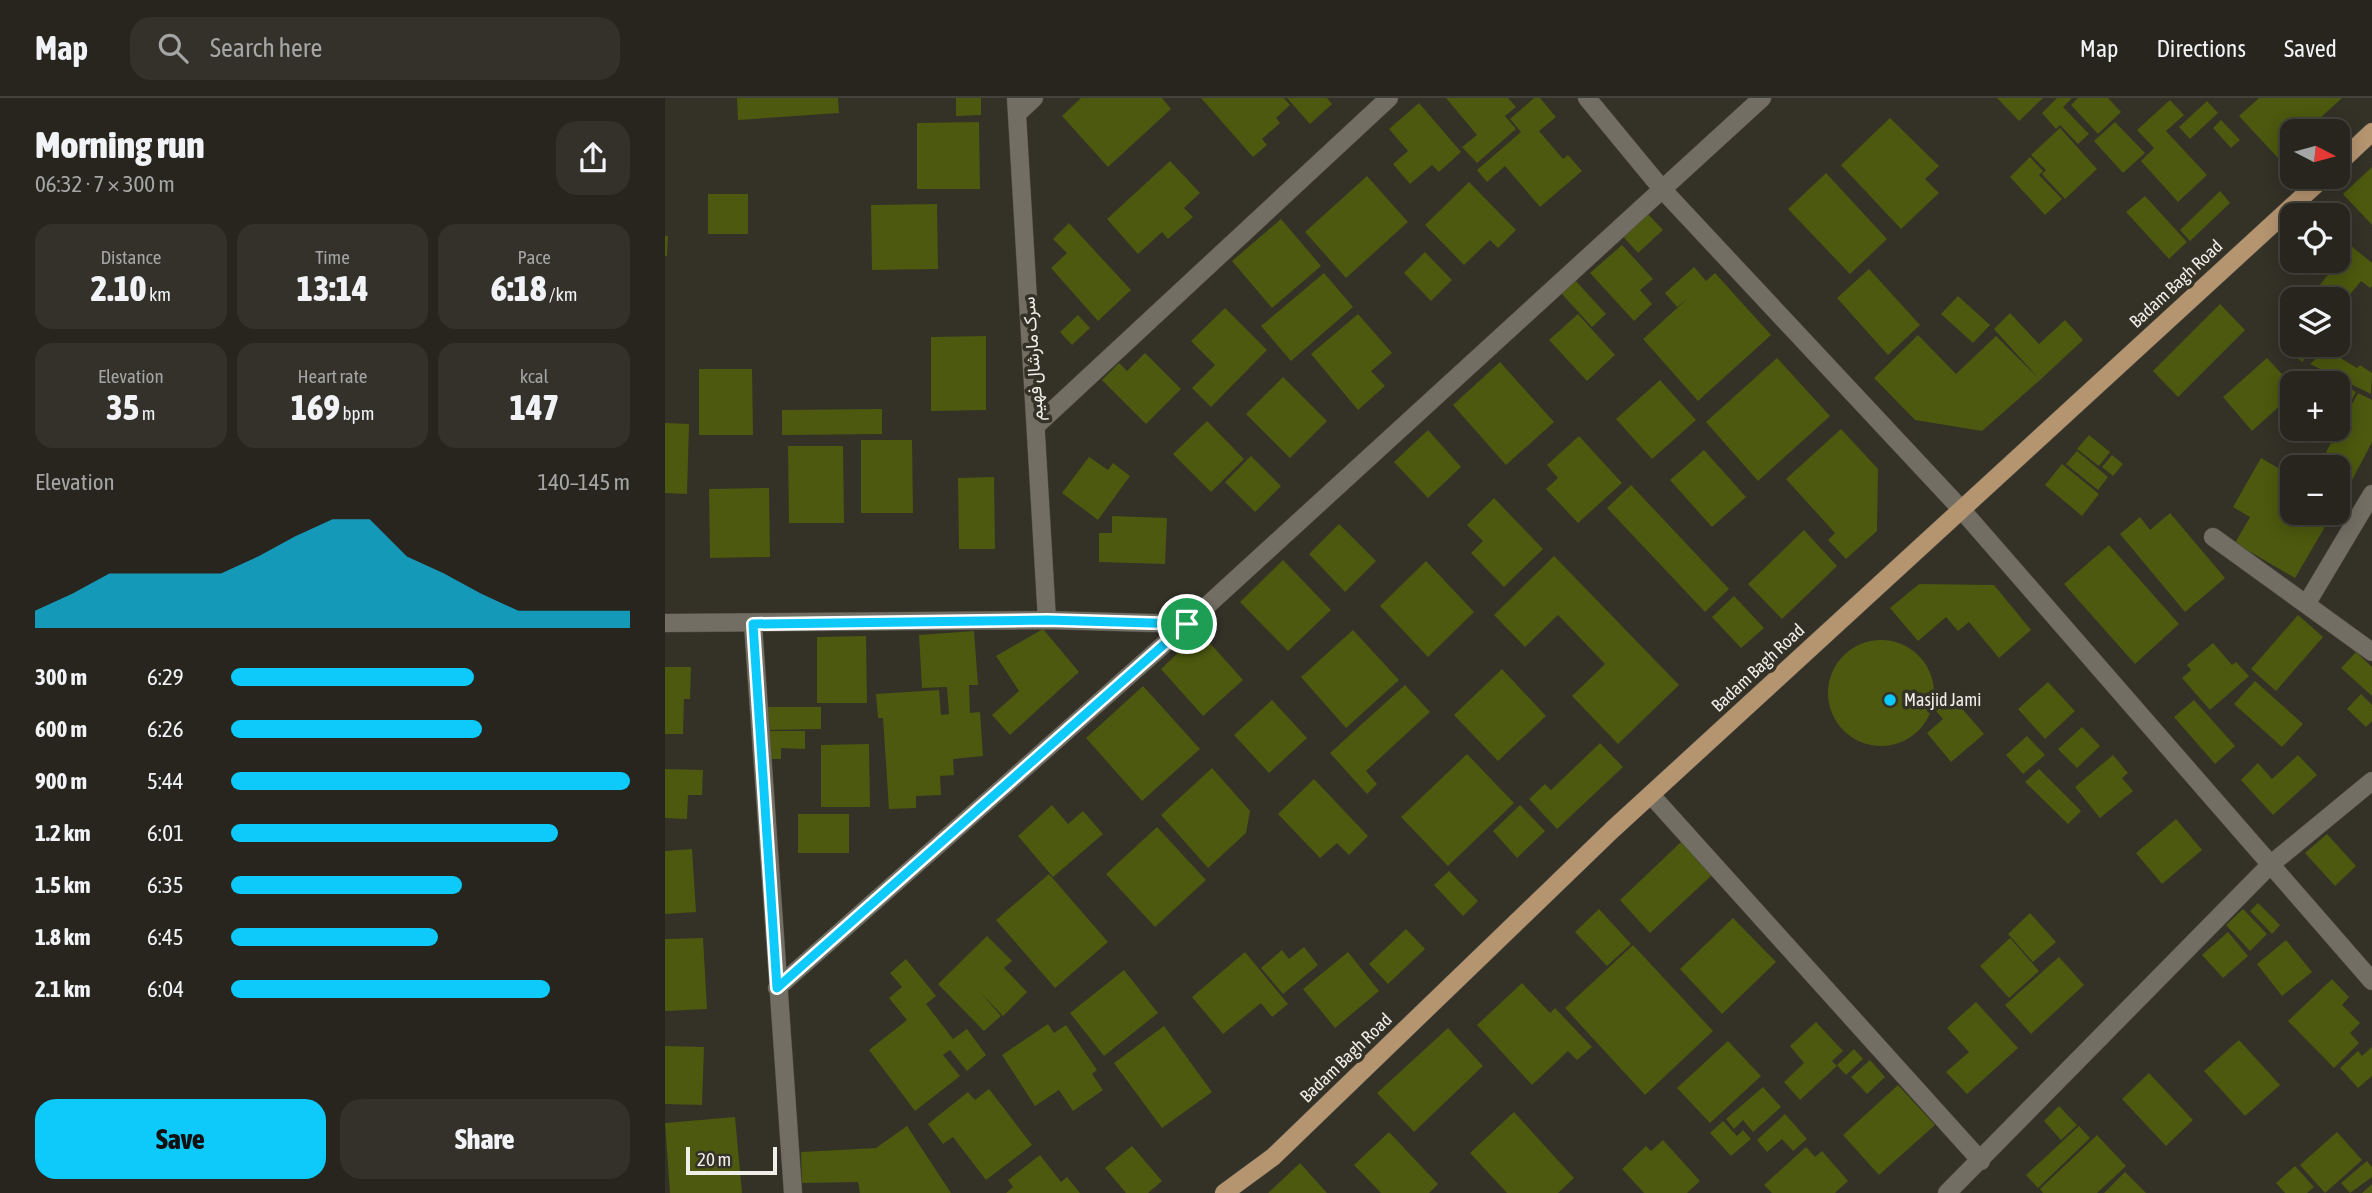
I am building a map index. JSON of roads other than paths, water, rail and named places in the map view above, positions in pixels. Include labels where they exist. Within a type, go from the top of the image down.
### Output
[{"type":"main road","points":[[2350,153],[2372,132]]},
{"type":"main road","name":"Badam Bagh Road","points":[[1224,1193],[1273,1157],[1651,794],[2311,189]]},
{"type":"street","points":[[1016,106],[1034,98]]},
{"type":"street","points":[[1038,425],[1389,98]]},
{"type":"street","points":[[1587,98],[1662,189],[1961,509],[2372,981]]},
{"type":"street","points":[[777,988],[1187,624],[1762,98]]},
{"type":"street","name":"سرک مارشال فهیم","points":[[1016,106],[1038,425],[1047,620]]},
{"type":"street","points":[[2307,603],[2372,494]]},
{"type":"street","points":[[2213,537],[2372,652]]},
{"type":"street","points":[[665,623],[1047,620],[1187,624]]},
{"type":"street","points":[[753,624],[793,1193]]},
{"type":"street","points":[[1947,1193],[2270,865],[2372,781]]},
{"type":"street","points":[[1651,794],[1981,1161]]},
{"type":"place","name":"Masjid Jami","points":[[1890,700]]}]
